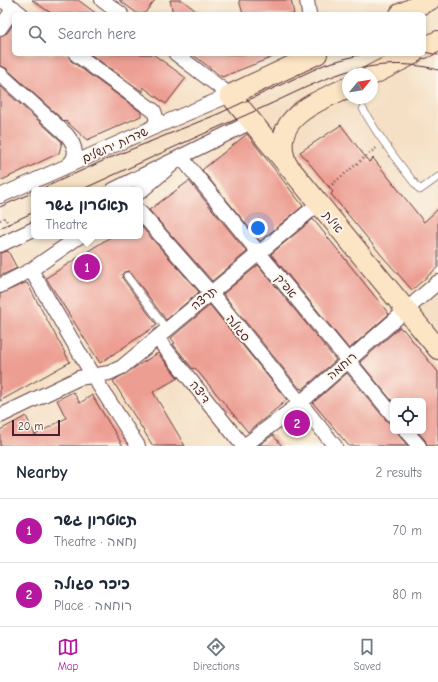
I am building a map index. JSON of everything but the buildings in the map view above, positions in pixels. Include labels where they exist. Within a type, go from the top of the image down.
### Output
[{"type":"street","points":[[2,0],[18,11]]},
{"type":"street","points":[[102,0],[118,12]]},
{"type":"street","points":[[404,12],[430,0]]},
{"type":"street","points":[[0,28],[12,17]]},
{"type":"street","points":[[426,47],[438,41]]},
{"type":"street","points":[[79,56],[154,111],[157,120],[154,126],[148,130]]},
{"type":"street","points":[[179,56],[230,95],[313,56]]},
{"type":"street","points":[[287,68],[302,56]]},
{"type":"street","points":[[378,72],[409,56]]},
{"type":"street","points":[[0,74],[68,135],[73,142],[75,154],[72,162],[68,165]]},
{"type":"street","points":[[287,164],[284,154],[283,141],[285,131],[290,121],[310,106],[342,90]]},
{"type":"street","name":"שדרות ירושלים","points":[[0,196],[230,95]]},
{"type":"street","name":"אילת","points":[[230,95],[253,121],[318,204],[438,349]]},
{"type":"street","points":[[122,187],[253,121]]},
{"type":"street","points":[[143,189],[181,157]]},
{"type":"street","name":"אפ\"ק","points":[[181,157],[390,411]]},
{"type":"street","name":"תרצה","points":[[0,416],[61,385],[79,378],[109,373],[122,367],[318,204]]},
{"type":"street","name":"סגולה","points":[[143,215],[211,293],[299,404],[335,446]]},
{"type":"street","points":[[0,245],[31,230]]},
{"type":"street","points":[[0,286],[31,270],[76,239]]},
{"type":"street","points":[[31,270],[93,376],[138,446]]},
{"type":"street","name":"רוחמה","points":[[244,446],[299,404],[438,282]]},
{"type":"street","name":"דיצה","points":[[162,334],[244,446]]},
{"type":"street","points":[[409,434],[419,446]]},
{"type":"lane","points":[[363,109],[383,141],[420,190],[438,177]]},
{"type":"lane","points":[[127,276],[162,334]]},
{"type":"path","points":[[318,204],[323,192],[383,141]]},
{"type":"tram line","points":[[426,52],[438,55]]},
{"type":"tram line","points":[[46,187],[105,160],[218,114],[326,64],[355,56]]},
{"type":"tram line","points":[[88,187],[304,88],[345,72],[380,65],[415,65],[438,70]]},
{"type":"tram line","points":[[0,207],[31,193]]},
{"type":"tram line","points":[[0,228],[31,213]]},
{"type":"place","name":"תאטרון גשר","points":[[87,267]]},
{"type":"place","name":"כיכר סגולה","points":[[297,423]]}]
